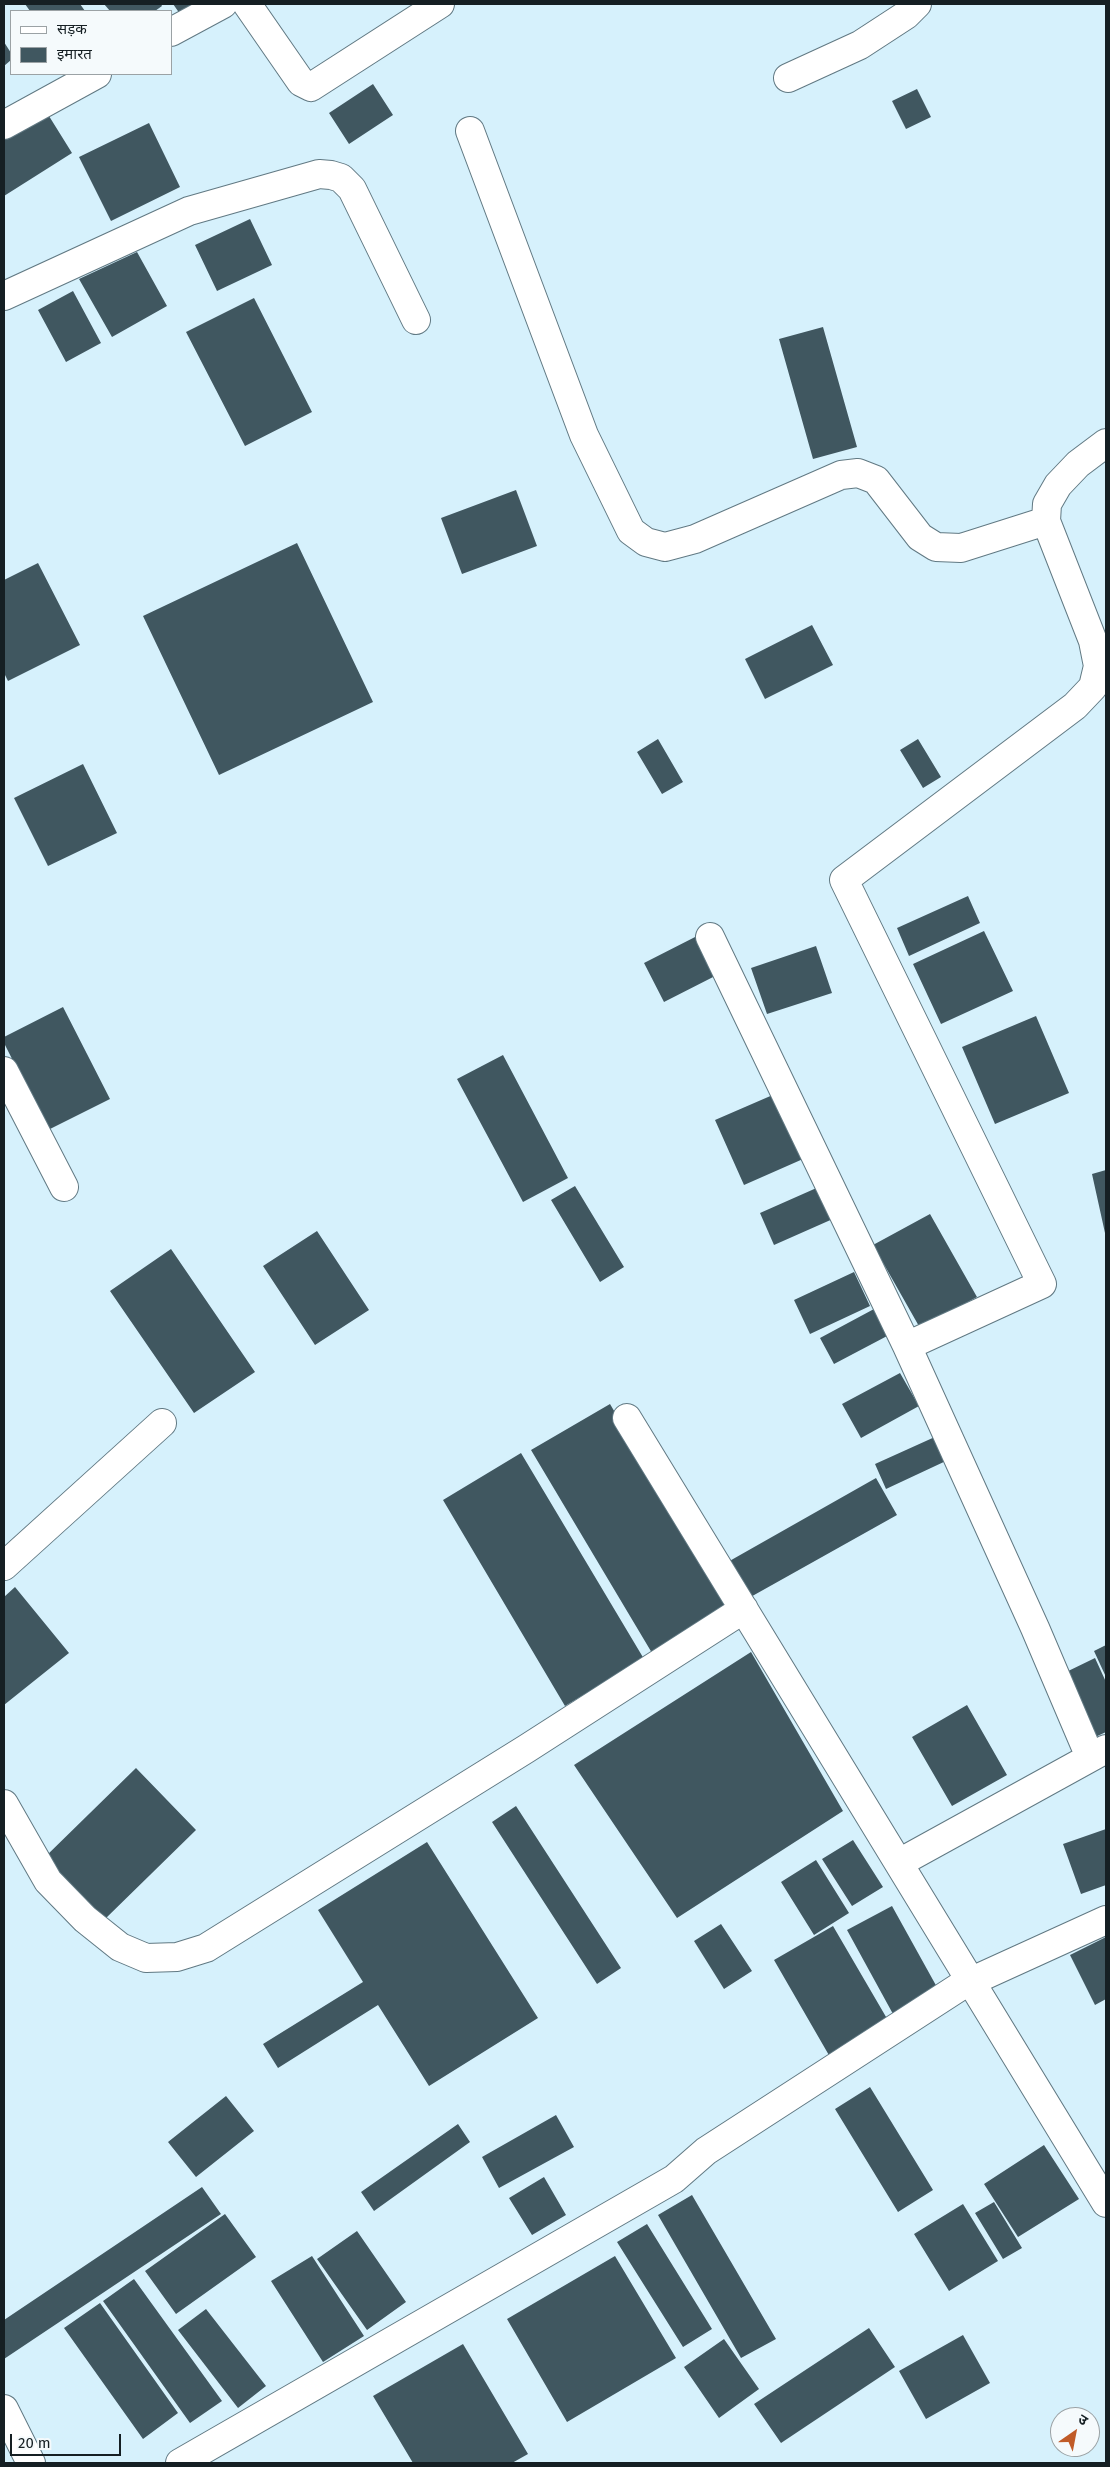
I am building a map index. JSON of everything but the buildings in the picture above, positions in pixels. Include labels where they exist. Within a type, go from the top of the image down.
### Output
[{"type":"street","points":[[172,31],[223,4]]},
{"type":"street","points":[[247,4],[302,82],[311,88],[440,4]]},
{"type":"street","points":[[788,78],[860,45],[906,16],[917,4]]},
{"type":"street","points":[[4,125],[95,75]]},
{"type":"street","points":[[470,131],[584,435],[631,531],[646,542],[665,547],[695,539],[841,475],[858,473],[876,480],[920,537],[936,547],[961,548],[1046,521]]},
{"type":"street","points":[[4,296],[189,211],[318,174],[340,178],[352,189],[416,320]]},
{"type":"street","points":[[907,1346],[1042,1284],[844,880],[1075,706],[1093,687],[1098,666],[1093,641],[1046,521],[1047,504],[1058,485],[1078,464],[1106,444]]},
{"type":"street","points":[[710,937],[907,1346],[1035,1628],[1098,1753],[900,1863]]},
{"type":"street","points":[[4,1071],[64,1187]]},
{"type":"street","points":[[626,1418],[900,1863],[1106,2203]]},
{"type":"street","points":[[4,1566],[162,1423]]},
{"type":"street","points":[[4,1804],[48,1881],[84,1919],[120,1947],[146,1958],[177,1957],[206,1948],[526,1750],[744,1609]]},
{"type":"street","points":[[180,2463],[674,2179],[706,2151],[970,1980],[972,1981],[1106,1920]]},
{"type":"street","points":[[6,2417],[31,2463]]}]
